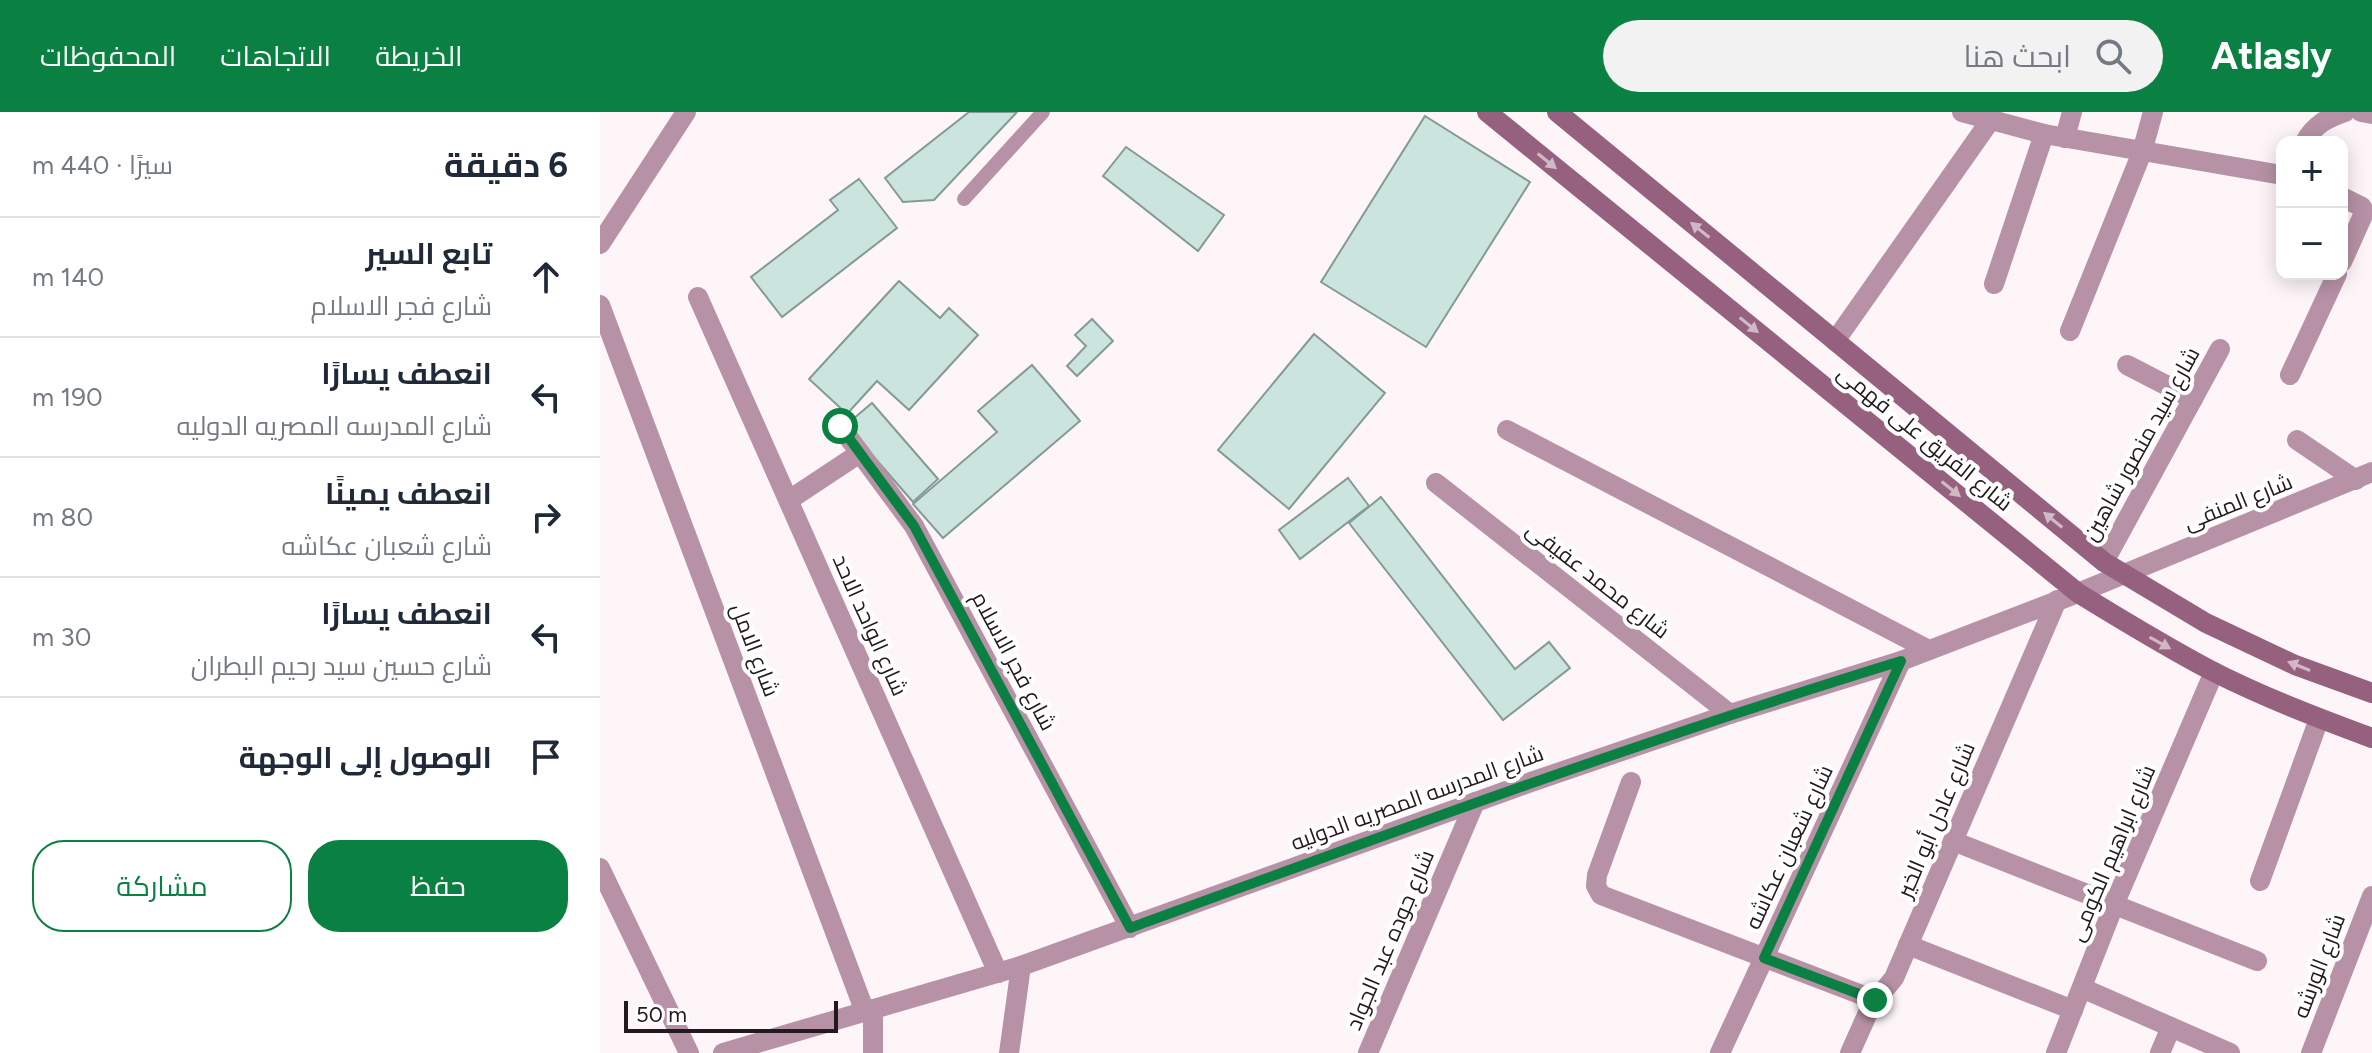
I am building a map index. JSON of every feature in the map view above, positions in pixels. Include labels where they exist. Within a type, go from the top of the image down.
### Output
[{"type":"street","points":[[600,244],[686,112]]},
{"type":"street","name":"شارع الفريق على فهمى","points":[[1487,112],[2078,593],[2145,635],[2214,672],[2319,719],[2372,738]]},
{"type":"street","name":"شارع الفريق على فهمى","points":[[1557,112],[2104,562],[2206,623],[2295,665],[2372,693]]},
{"type":"street","points":[[2065,138],[2072,112]]},
{"type":"street","points":[[2070,331],[2142,152],[2153,112]]},
{"type":"street","points":[[2308,136],[2328,117],[2345,112]]},
{"type":"street","points":[[2361,112],[2372,114]]},
{"type":"street","points":[[1835,341],[1975,116],[2044,134],[2276,174]]},
{"type":"street","points":[[1994,284],[2044,134]]},
{"type":"street","points":[[2348,200],[2362,207],[2364,213],[2348,249]]},
{"type":"street","points":[[2290,375],[2334,280]]},
{"type":"street","name":"شارع الواحد الاحد","points":[[698,297],[998,973]]},
{"type":"street","name":"شارع الامل","points":[[600,305],[869,1011]]},
{"type":"street","name":"شارع سيد منصور شاهين","points":[[2104,562],[2220,349]]},
{"type":"street","points":[[2127,365],[2193,399]]},
{"type":"street","name":"شارع فجر الاسلام","points":[[840,426],[914,526],[1130,928]]},
{"type":"street","points":[[1507,430],[1929,650]]},
{"type":"street","points":[[2297,440],[2364,476]]},
{"type":"street","points":[[789,500],[860,453]]},
{"type":"street","name":"شارع المنفى","points":[[2122,574],[2364,476]]},
{"type":"street","name":"شارع محمد عفيفى","points":[[1436,483],[1730,714]]},
{"type":"street","name":"شارع المدرسه المصريه الدوليه","points":[[723,1053],[763,1047],[869,1011],[1021,966],[1475,802],[1730,714],[1901,661],[2122,574]]},
{"type":"street","name":"شارع عادل أبو الخير","points":[[1850,1053],[1875,1000],[1891,985],[2057,600]]},
{"type":"street","name":"شارع شعبان عكاشه","points":[[1720,1053],[1901,661]]},
{"type":"street","name":"شارع ابراهيم الكومى","points":[[2056,1053],[2114,905],[2214,672]]},
{"type":"street","points":[[2260,881],[2319,719]]},
{"type":"street","points":[[1631,782],[1597,875],[1596,886],[1601,895],[1875,1000]]},
{"type":"street","name":"شارع جوده عبد الجواد","points":[[1368,1053],[1475,802]]},
{"type":"street","points":[[1953,841],[2257,961]]},
{"type":"street","points":[[600,868],[689,1053]]},
{"type":"street","name":"شارع الورشه","points":[[2311,1053],[2372,896]]},
{"type":"street","points":[[1908,945],[2073,1010]]},
{"type":"street","points":[[1009,1053],[1021,966]]},
{"type":"street","points":[[2082,988],[2230,1053]]},
{"type":"street","points":[[869,1011],[873,1053]]},
{"type":"street","points":[[2160,1053],[2171,1027]]},
{"type":"lane","points":[[964,199],[1043,112]]},
{"type":"building","points":[[969,112],[1017,112],[934,200],[903,202],[885,178]]},
{"type":"building","points":[[1425,116],[1530,182],[1426,347],[1321,282]]},
{"type":"building","points":[[1126,147],[1224,215],[1198,251],[1103,176]]},
{"type":"building","points":[[859,179],[897,228],[782,317],[751,277],[838,210],[830,200]]},
{"type":"building","points":[[899,281],[940,318],[949,308],[978,335],[909,410],[877,381],[847,414],[809,379]]},
{"type":"building","points":[[1092,319],[1113,341],[1077,376],[1067,366],[1086,346],[1075,335]]},
{"type":"building","points":[[1314,334],[1385,393],[1289,509],[1218,450]]},
{"type":"building","points":[[1032,365],[1080,421],[943,538],[913,504],[997,432],[978,411]]},
{"type":"building","points":[[872,403],[938,479],[913,502],[846,425]]},
{"type":"building","points":[[1348,478],[1369,506],[1300,559],[1279,530]]},
{"type":"building","points":[[1381,497],[1515,669],[1549,642],[1570,668],[1503,720],[1349,523]]},
{"type":"route","points":[[840,426],[914,526],[1130,928],[1531,782],[1730,714],[1901,661],[1764,958],[1875,1000]]}]
